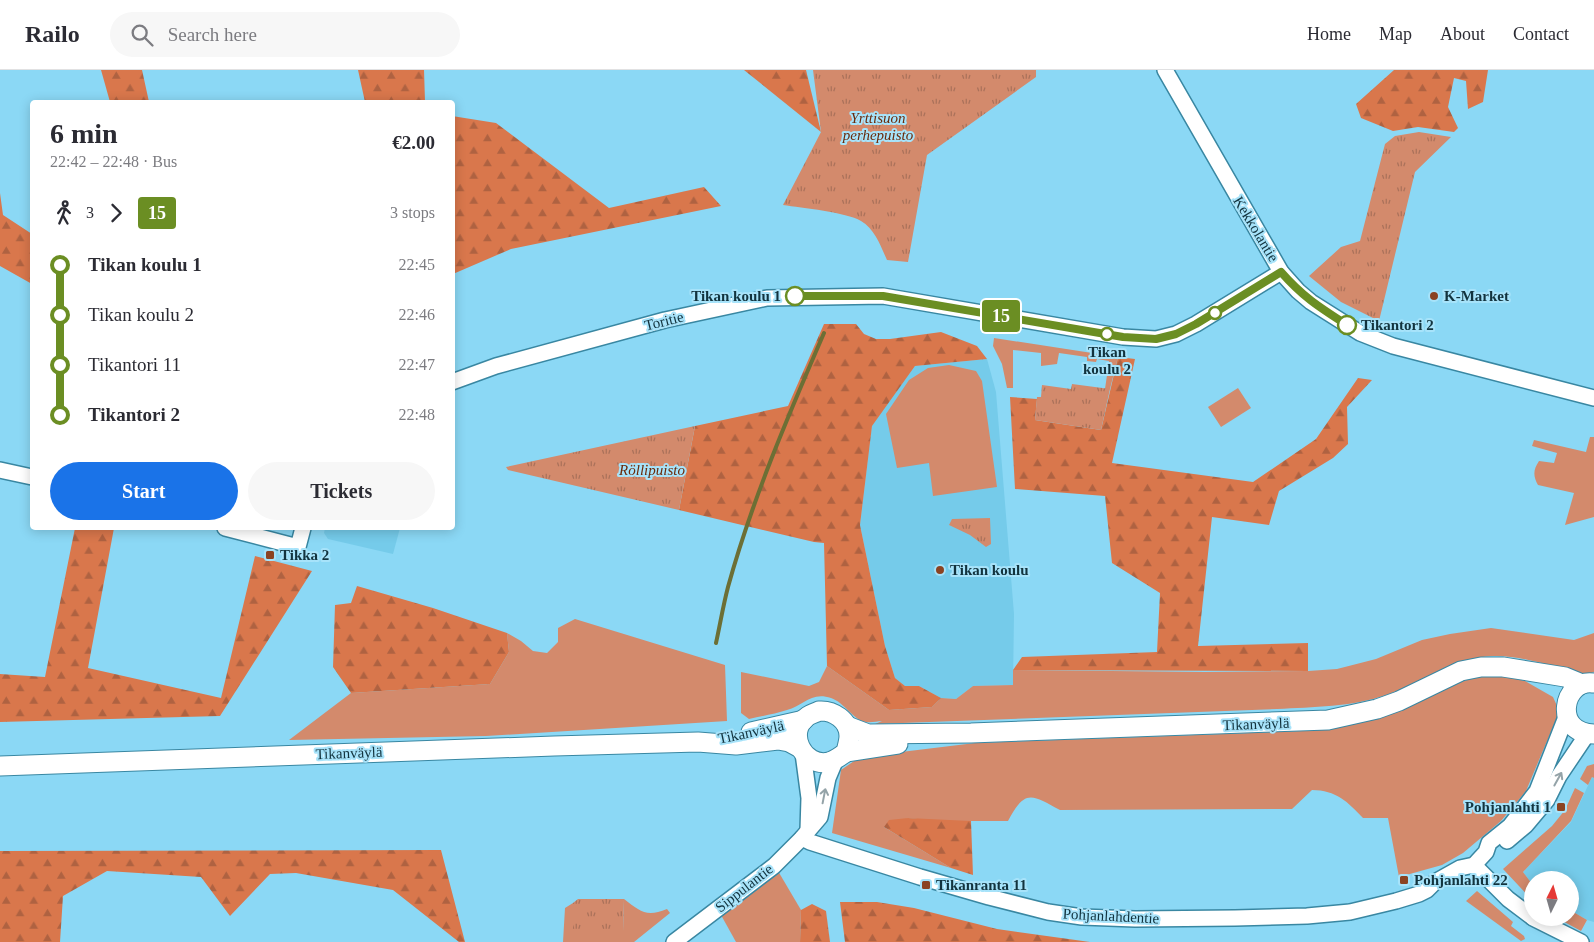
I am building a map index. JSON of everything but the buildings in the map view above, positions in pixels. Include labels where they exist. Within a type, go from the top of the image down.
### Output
[{"type":"main road","name":"Tikanväylä","points":[[847,726],[868,734],[971,734],[1328,720],[1354,715],[1400,701],[1461,671],[1481,667],[1504,667],[1590,682]]},
{"type":"main road","name":"Tikanväylä","points":[[1530,672],[1557,692],[1566,713],[1576,729],[1591,734]]},
{"type":"main road","points":[[1566,713],[1573,690],[1590,682]]},
{"type":"main road","points":[[819,711],[830,712],[842,719],[847,726],[849,736],[841,755],[822,762],[814,761],[802,751],[797,734],[808,716],[819,711]]},
{"type":"main road","name":"Tikanväylä","points":[[698,742],[775,728],[804,720]]},
{"type":"main road","name":"Tikanväylä","points":[[841,755],[971,734]]},
{"type":"main road","name":"Tikanväylä","points":[[0,766],[554,746],[698,742],[736,745],[778,740],[789,742],[802,751]]},
{"type":"street","name":"Kekkolantie","points":[[1165,70],[1281,272],[1311,302],[1360,333],[1393,346],[1594,398]]},
{"type":"street","name":"Toritie","points":[[455,381],[496,366],[664,320],[766,298],[883,296],[1123,337],[1156,339],[1176,334],[1196,324],[1281,272]]},
{"type":"street","points":[[0,470],[30,477]]},
{"type":"street","points":[[233,530],[298,546],[302,530]]},
{"type":"street","name":"Pohjanlahdentie","points":[[805,834],[810,842],[972,892],[1048,912],[1082,918],[1235,918],[1322,915],[1367,909],[1427,890],[1435,882],[1460,868],[1473,866],[1486,852],[1489,843],[1510,826],[1537,791],[1566,713]]},
{"type":"street","name":"Pohjanlahdentie","points":[[1486,852],[1495,850],[1526,824],[1537,812],[1547,800],[1560,776],[1591,734]]},
{"type":"street","points":[[802,751],[809,798],[805,834]]},
{"type":"street","name":"Sippulantie","points":[[674,942],[774,866],[805,834],[820,817],[828,778],[841,755]]},
{"type":"street","points":[[1473,866],[1524,910]]},
{"type":"street","points":[[1550,926],[1581,942]]},
{"type":"shaded area","name":"Tikan koulu","points":[[987,359],[996,392],[1014,614],[1013,685],[973,686],[956,699],[941,698],[919,686],[905,686],[895,678],[885,646],[860,525],[872,425],[915,366]]},
{"type":"shaded area","points":[[325,530],[399,530],[393,554],[328,539],[324,533]]},
{"type":"shaded area","points":[[1592,777],[1594,778],[1594,922],[1579,915],[1579,871],[1523,872],[1571,822]]},
{"type":"green space","points":[[101,70],[142,70],[149,100],[109,100]]},
{"type":"green space","points":[[358,70],[424,70],[425,100],[365,100]]},
{"type":"green space","points":[[744,70],[806,70],[821,132]]},
{"type":"green space","name":"Yrttisuon perhepuisto","points":[[813,70],[1036,70],[1036,77],[927,155],[908,262],[887,260],[877,239],[866,224],[861,221],[835,213],[783,205],[821,132]]},
{"type":"green space","points":[[1394,70],[1488,70],[1483,102],[1468,109],[1466,81],[1454,78],[1448,107],[1458,128],[1454,132],[1418,127],[1393,131],[1361,118],[1356,104]]},
{"type":"green space","points":[[455,116],[496,123],[609,208],[704,187],[721,206],[511,249],[455,273]]},
{"type":"green space","points":[[1419,132],[1451,137],[1415,172],[1379,321],[1341,302],[1309,276],[1341,247],[1360,241],[1385,144],[1395,136]]},
{"type":"green space","points":[[0,193],[3,215],[30,233],[30,283],[0,266]]},
{"type":"green space","points":[[824,324],[856,324],[864,334],[876,339],[941,332],[977,346],[987,359],[915,366],[872,426],[860,525],[885,646],[895,678],[905,686],[919,686],[941,698],[932,707],[889,710],[827,666],[824,543],[679,510],[695,426],[788,406]]},
{"type":"green space","points":[[994,338],[1118,357],[1110,389],[1105,389],[1109,361],[1097,359],[1096,362],[1087,361],[1087,357],[1059,353],[1057,364],[1041,366],[1041,353],[1013,350],[1013,388],[1007,388],[1002,364],[993,346]]},
{"type":"green space","points":[[1118,357],[1135,359],[1112,463],[1253,482],[1316,439],[1358,378],[1372,380],[1347,407],[1348,444],[1333,458],[1279,491],[1269,525],[1212,517],[1198,646],[1308,643],[1308,671],[1013,670],[1022,657],[1157,652],[1160,593],[1112,563],[1105,496],[1015,489],[1010,397],[1037,399],[1035,420],[1101,430]]},
{"type":"green space","points":[[949,365],[976,371],[982,381],[997,487],[933,496],[929,463],[897,468],[886,414],[909,380],[928,368]]},
{"type":"green space","points":[[1072,384],[1110,389],[1101,430],[1035,420],[1037,397],[1041,397],[1042,385],[1071,389]]},
{"type":"green space","points":[[1238,388],[1251,408],[1221,427],[1208,407]]},
{"type":"green space","name":"Röllipuisto","points":[[695,426],[679,510],[508,470],[506,467]]},
{"type":"green space","points":[[1590,437],[1594,437],[1594,517],[1565,525],[1574,493],[1538,485],[1534,473],[1537,464],[1539,461],[1554,463],[1557,453],[1532,446],[1534,440],[1586,452]]},
{"type":"green space","points":[[990,518],[991,544],[986,547],[970,535],[949,525],[952,519]]},
{"type":"green space","points":[[75,530],[114,530],[88,668],[221,698],[255,556],[312,571],[220,716],[0,722],[0,674],[45,677]]},
{"type":"green space","points":[[357,586],[433,608],[507,633],[509,652],[490,684],[351,693],[333,667],[335,605],[351,603]]},
{"type":"green space","points":[[575,619],[725,665],[727,721],[486,736],[289,740],[351,693],[490,684],[509,652],[507,633],[533,651],[547,653],[558,642],[558,628]]},
{"type":"green space","points":[[1491,628],[1574,640],[1594,633],[1594,672],[1586,675],[1540,662],[1504,656],[1478,657],[1451,666],[1400,690],[1373,699],[1332,706],[1277,709],[875,724],[882,721],[862,721],[836,700],[818,696],[793,708],[768,715],[749,719],[741,713],[741,672],[809,686],[819,682],[827,666],[889,710],[932,707],[941,698],[956,699],[973,686],[1013,685],[1013,670],[1205,672],[1337,669],[1376,659],[1422,640]]},
{"type":"green space","points":[[1482,676],[1504,676],[1525,681],[1553,697],[1558,708],[1558,715],[1526,791],[1501,821],[1463,853],[1442,865],[1399,877],[1388,818],[1363,818],[1341,798],[1328,792],[1312,790],[1292,809],[1060,810],[1042,800],[1030,798],[1024,799],[1019,804],[1008,821],[934,821],[909,818],[884,827],[951,868],[832,833],[841,770],[860,757],[975,743],[1303,731],[1351,724],[1385,715],[1408,707],[1449,687]]},
{"type":"green space","points":[[1594,764],[1594,778],[1592,777],[1588,785],[1580,779],[1587,766]]},
{"type":"green space","points":[[1575,788],[1584,793],[1571,821],[1523,872],[1524,891],[1503,869],[1552,826],[1565,810]]},
{"type":"green space","points":[[908,818],[971,821],[973,875],[951,868],[884,827],[889,820]]},
{"type":"green space","points":[[441,850],[465,942],[459,942],[393,890],[296,873],[270,874],[230,916],[201,877],[107,871],[63,896],[60,942],[0,942],[0,851]]},
{"type":"green space","points":[[778,871],[801,910],[800,942],[736,942],[721,915]]},
{"type":"green space","points":[[1477,891],[1513,922],[1511,926],[1524,936],[1525,939],[1521,941],[1466,901]]},
{"type":"green space","points":[[578,899],[624,899],[623,931],[573,932],[573,903]]},
{"type":"green space","points":[[624,899],[644,912],[654,913],[667,909],[670,913],[634,942],[563,942],[565,908],[573,903],[573,931],[623,931]]},
{"type":"green space","points":[[840,902],[877,902],[914,908],[997,929],[1090,942],[845,942]]},
{"type":"green space","points":[[812,904],[826,911],[830,942],[800,942],[801,910]]},
{"type":"green space","points":[[1579,915],[1587,920],[1581,931],[1572,926],[1579,926]]},
{"type":"waterway","points":[[716,643],[728,587],[759,490],[824,333]]},
{"type":"bus line","name":"15","points":[[795,296],[883,296],[1123,337],[1156,339],[1176,334],[1196,324],[1281,272],[1311,302],[1347,325]]},
{"type":"place","name":"Tikan koulu 1","points":[[795,296]]},
{"type":"place","name":"K-Market","points":[[1434,296]]},
{"type":"place","name":"Tikantori 2","points":[[1347,325]]},
{"type":"place","name":"Tikan koulu 2","points":[[1107,334]]},
{"type":"place","name":"Tikka 2","points":[[270,555]]},
{"type":"place","name":"Tikan koulu","points":[[940,570]]},
{"type":"place","name":"Pohjanlahti 1","points":[[1561,807]]},
{"type":"place","name":"Pohjanlahti 22","points":[[1404,880]]},
{"type":"place","name":"Tikanranta 11","points":[[926,885]]}]
